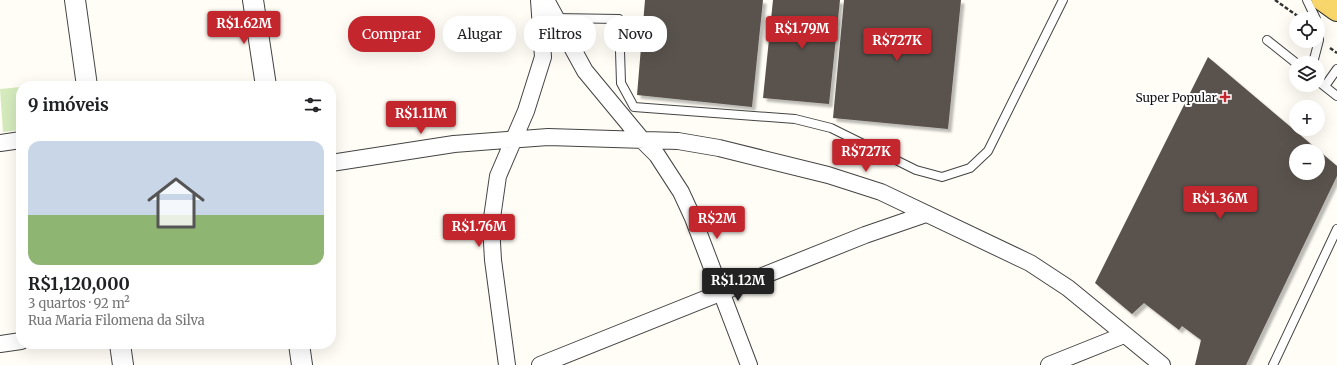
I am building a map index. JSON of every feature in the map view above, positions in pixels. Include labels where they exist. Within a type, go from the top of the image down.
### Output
[{"type":"main road","points":[[1323,0],[1337,10]]},
{"type":"street","points":[[75,0],[85,81]]},
{"type":"street","points":[[253,0],[265,81]]},
{"type":"street","points":[[507,365],[493,260],[491,225],[498,176],[526,111],[543,57],[539,0]]},
{"type":"street","points":[[546,0],[554,16]]},
{"type":"street","points":[[574,52],[585,71],[643,141],[657,155],[681,192],[693,218],[750,365]]},
{"type":"street","points":[[336,163],[454,144],[548,137],[678,141],[719,148],[828,175],[881,192],[1030,263],[1068,288],[1124,336],[1162,365]]},
{"type":"street","points":[[0,143],[16,141]]},
{"type":"street","points":[[540,365],[865,235],[926,214]]},
{"type":"street","points":[[1049,365],[1124,336]]},
{"type":"street","points":[[0,344],[16,342]]},
{"type":"street","points":[[121,349],[123,365]]},
{"type":"street","points":[[300,349],[302,365]]},
{"type":"lane","points":[[596,19],[619,19],[622,83],[634,106],[795,119],[831,128],[916,170],[942,177],[970,168],[988,150],[1063,0]]},
{"type":"lane","points":[[1307,0],[1313,12]]},
{"type":"lane","points":[[1267,40],[1289,57]]},
{"type":"lane","points":[[1337,69],[1325,86],[1337,96]]},
{"type":"lane","points":[[1273,365],[1337,229]]},
{"type":"path","points":[[1275,0],[1291,12]]},
{"type":"green space","points":[[16,87],[16,131],[3,132],[0,89]]},
{"type":"building","points":[[645,0],[763,0],[752,107],[637,95],[641,52],[667,52],[667,16],[644,16]]},
{"type":"building","points":[[773,0],[840,0],[829,104],[763,98]]},
{"type":"building","points":[[844,0],[961,0],[948,129],[833,118]]},
{"type":"building","points":[[1208,57],[1289,125],[1289,136],[1301,136],[1311,144],[1289,144],[1289,180],[1325,180],[1325,156],[1337,166],[1337,176],[1246,365],[1195,365],[1201,340],[1182,326],[1179,330],[1144,303],[1132,314],[1095,283]]},
{"type":"place","name":"Super Popular","points":[[1225,97]]}]
